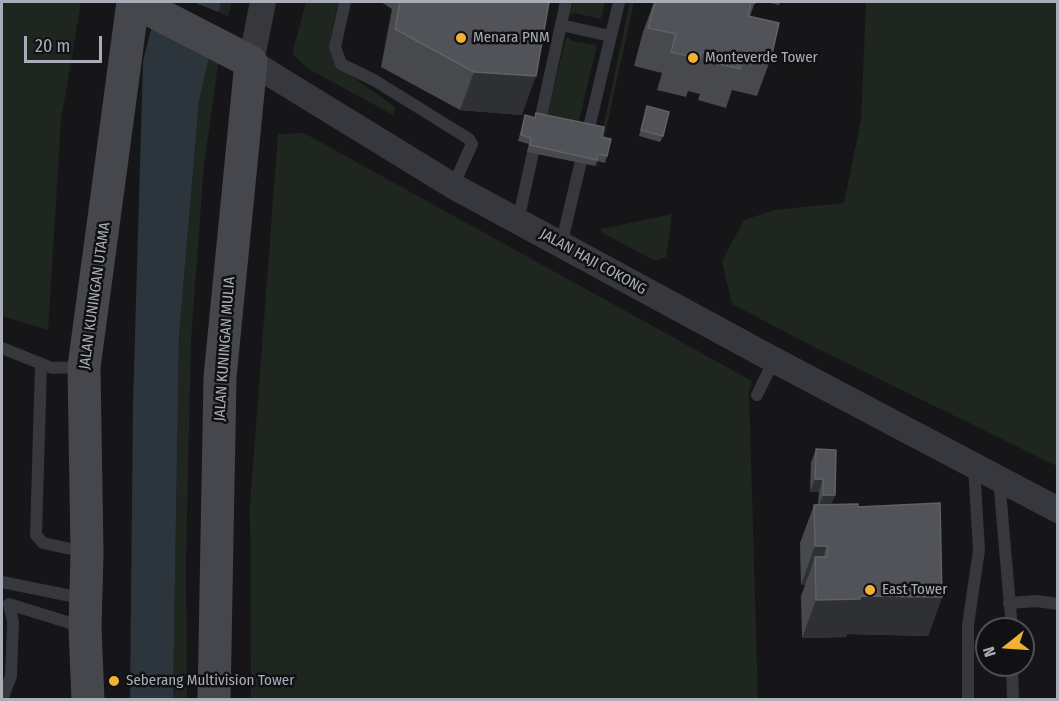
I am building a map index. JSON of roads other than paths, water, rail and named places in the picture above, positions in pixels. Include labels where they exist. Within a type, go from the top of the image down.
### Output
[{"type":"street","name":"JALAN KUNINGAN MULIA","points":[[214,699],[220,377],[250,62],[263,2]]},
{"type":"street","name":"JALAN HAJI COKONG","points":[[140,4],[250,62],[453,186],[774,360],[1058,510]]},
{"type":"street","name":"JALAN KUNINGAN UTAMA","points":[[88,699],[85,613],[87,553],[84,367],[140,4]]},
{"type":"lane","points":[[345,2],[335,47],[341,64],[374,80],[469,139],[472,144],[453,186]]},
{"type":"lane","points":[[518,221],[566,2]]},
{"type":"lane","points":[[561,245],[619,2]]},
{"type":"lane","points":[[561,25],[610,36]]},
{"type":"lane","points":[[2,348],[52,368],[84,367]]},
{"type":"lane","points":[[758,395],[774,360]]},
{"type":"lane","points":[[41,364],[36,535],[43,543],[87,553]]},
{"type":"lane","points":[[968,699],[968,625],[979,550],[974,466]]},
{"type":"lane","points":[[999,479],[1011,617]]},
{"type":"lane","points":[[2,584],[85,613]]},
{"type":"lane","points":[[2,584],[13,622],[11,676],[2,699]]},
{"type":"lane","points":[[1009,603],[1058,604]]},
{"type":"lane","points":[[9,604],[85,613]]},
{"type":"lane","points":[[1012,677],[1013,699]]},
{"type":"place","name":"Menara PNM","points":[[461,38]]},
{"type":"place","name":"Monteverde Tower","points":[[693,58]]},
{"type":"place","name":"East Tower","points":[[870,590]]},
{"type":"place","name":"Seberang Multivision Tower","points":[[114,681]]}]
